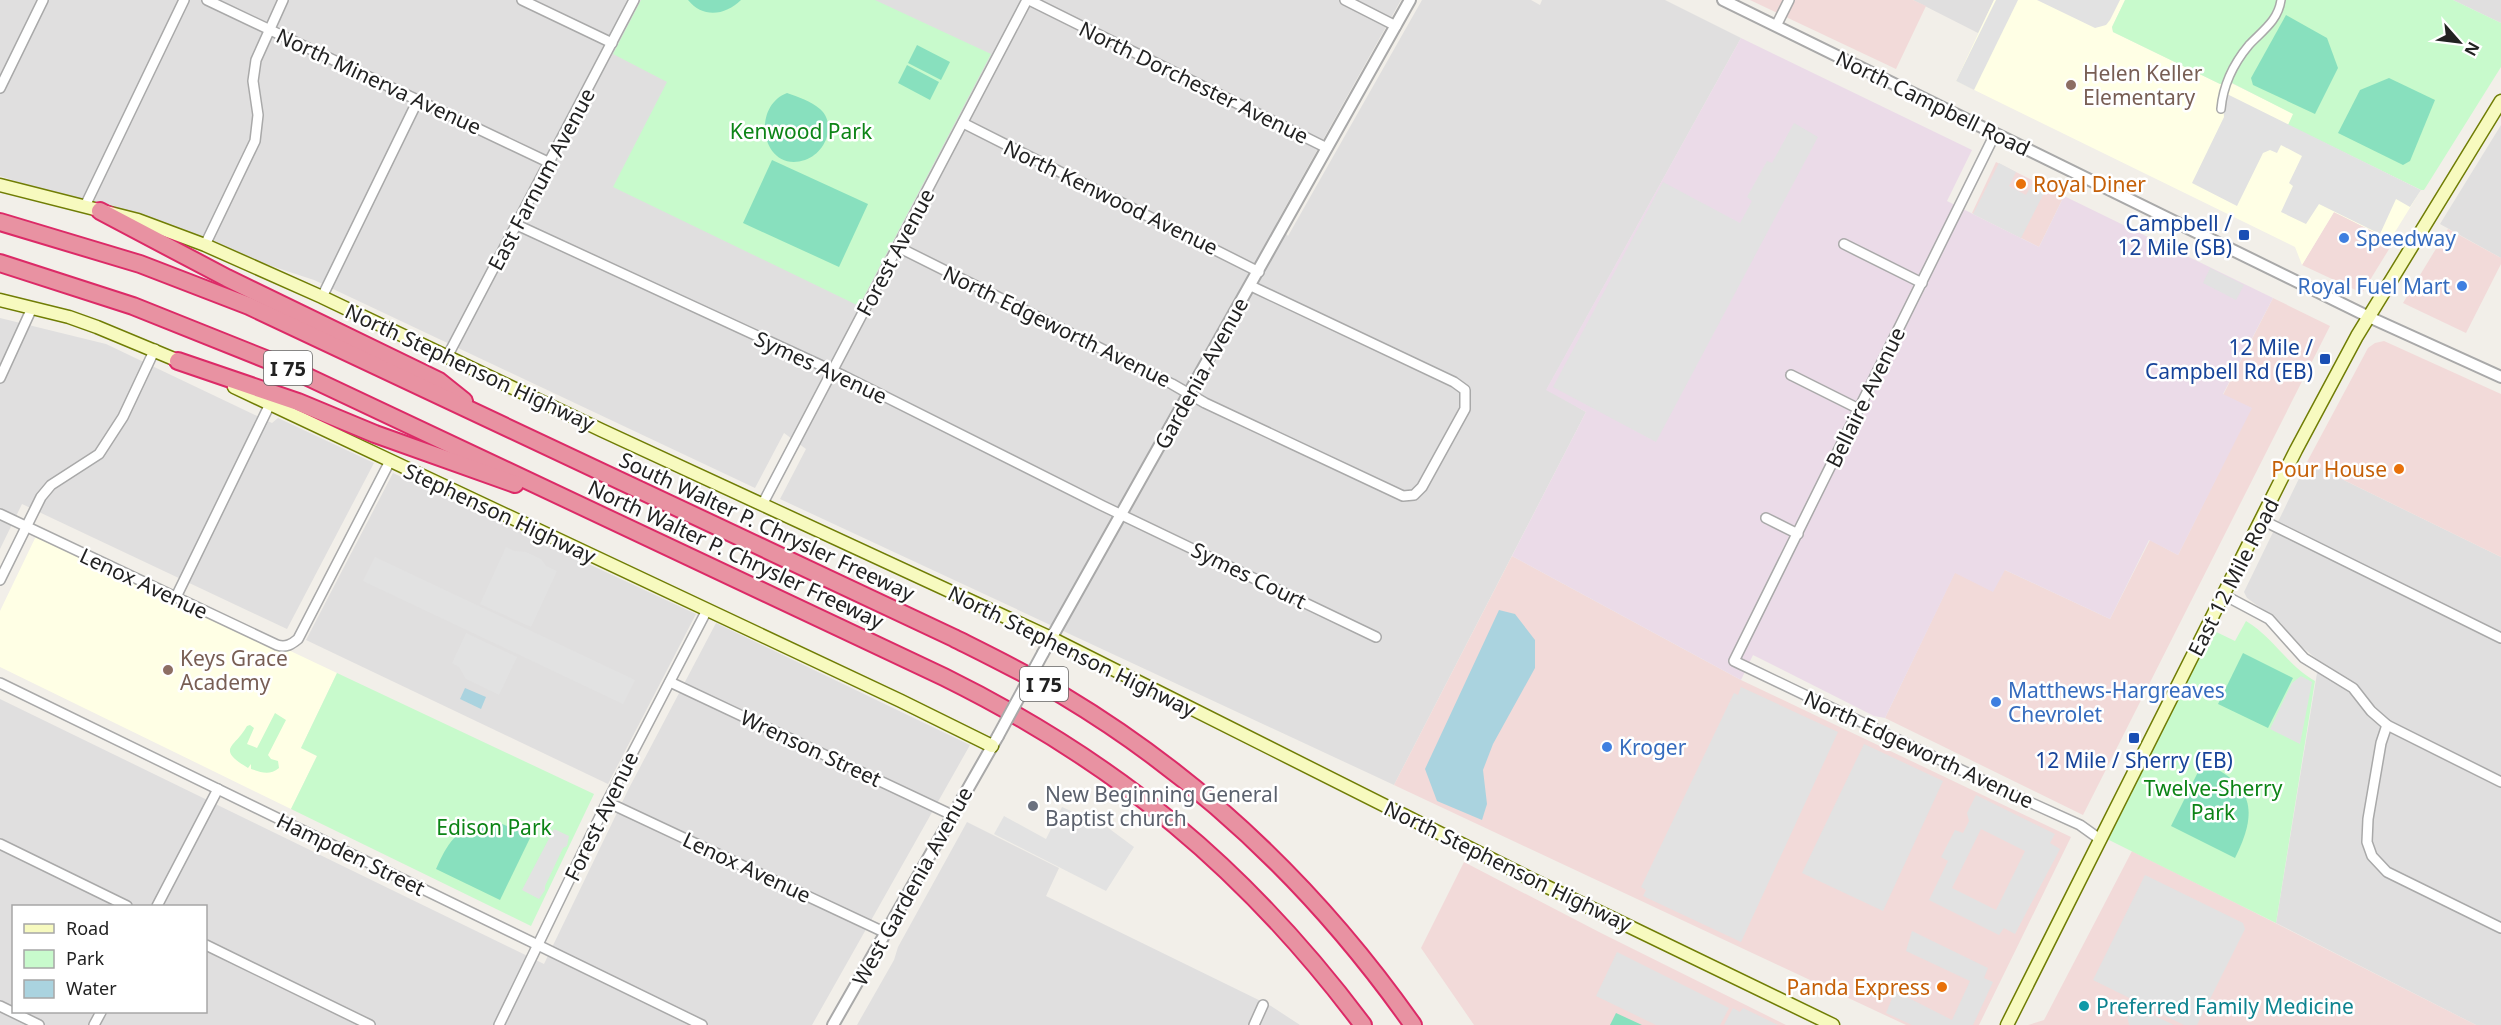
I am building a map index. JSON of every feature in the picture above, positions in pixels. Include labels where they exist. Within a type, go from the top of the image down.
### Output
[{"type":"highway","points":[[92,209],[227,278],[439,381],[488,420]]},
{"type":"highway","name":"South Walter P. Chrysler Freeway","points":[[0,222],[106,253],[220,294],[288,324],[954,638],[1029,676],[1090,712],[1194,786],[1247,831],[1332,921],[1414,1025]]},
{"type":"highway","name":"North Walter P. Chrysler Freeway","points":[[0,262],[133,306],[262,357],[971,690],[1038,726],[1124,783],[1188,834],[1259,900],[1306,952],[1363,1025]]},
{"type":"highway","points":[[178,361],[298,402],[490,477],[565,499]]},
{"type":"main road","name":"East 12 Mile Road","points":[[2007,1025],[2262,520],[2369,317],[2501,101]]},
{"type":"main road","name":"North Stephenson Highway","points":[[0,185],[138,220],[205,245],[322,297],[762,505],[1051,638],[1521,874],[1833,1025]]},
{"type":"main road","name":"Stephenson Highway","points":[[0,300],[69,317],[155,350],[707,610],[995,741]]},
{"type":"street","points":[[0,88],[43,0]]},
{"type":"street","points":[[92,209],[184,0]]},
{"type":"street","name":"North Minerva Avenue","points":[[207,0],[550,162]]},
{"type":"street","points":[[205,245],[255,141],[258,115],[253,81],[256,60],[283,0]]},
{"type":"street","points":[[522,0],[612,43]]},
{"type":"street","name":"East Farnum Avenue","points":[[447,357],[634,0]]},
{"type":"street","name":"Forest Avenue","points":[[762,505],[1028,0]]},
{"type":"street","name":"North Dorchester Avenue","points":[[1028,0],[1327,148]]},
{"type":"street","points":[[1345,0],[1396,26]]},
{"type":"street","name":"Gardenia Avenue","points":[[995,741],[1410,0]]},
{"type":"street","name":"North Campbell Road","points":[[1723,0],[2369,317],[2501,377]]},
{"type":"street","points":[[1776,26],[1789,0]]},
{"type":"street","points":[[2221,109],[2222,93],[2239,60],[2275,17],[2281,0]]},
{"type":"street","points":[[322,297],[418,100]]},
{"type":"street","name":"North Kenwood Avenue","points":[[963,123],[1259,272]]},
{"type":"street","name":"Bellaire Avenue","points":[[1734,661],[1995,134]]},
{"type":"street","name":"Symes Avenue","points":[[517,225],[832,371],[1122,514]]},
{"type":"street","points":[[1844,244],[1922,283]]},
{"type":"street","name":"North Edgeworth Avenue","points":[[898,247],[1190,394],[1382,487],[1403,496],[1410,496],[1422,487],[1465,409],[1465,390],[1455,382],[1251,286]]},
{"type":"street","points":[[0,378],[32,308]]},
{"type":"street","points":[[0,580],[41,497],[51,485],[99,454],[123,417],[155,350]]},
{"type":"street","points":[[1791,375],[1859,409]]},
{"type":"street","points":[[176,597],[270,404]]},
{"type":"street","name":"Lenox Avenue","points":[[0,514],[277,645],[289,645],[298,639],[390,461]]},
{"type":"street","name":"Symes Court","points":[[1122,514],[1376,637]]},
{"type":"street","points":[[1766,518],[1798,534]]},
{"type":"street","points":[[2262,520],[2501,638]]},
{"type":"street","points":[[2224,595],[2269,619],[2304,658],[2353,688],[2371,711],[2387,724],[2501,782]]},
{"type":"street","name":"Forest Avenue","points":[[499,1025],[607,802],[707,610]]},
{"type":"street","name":"North Edgeworth Avenue","points":[[1734,661],[2080,825],[2101,840]]},
{"type":"street","name":"Hampden Street","points":[[0,682],[702,1025]]},
{"type":"street","name":"Wrenson Street","points":[[670,682],[952,815]]},
{"type":"street","points":[[2387,724],[2381,743],[2367,826],[2367,842],[2372,856],[2387,872],[2501,928]]},
{"type":"street","name":"West Gardenia Avenue","points":[[833,1025],[995,741]]},
{"type":"street","points":[[158,905],[219,789]]},
{"type":"street","name":"Lenox Avenue","points":[[607,802],[886,933]]},
{"type":"street","points":[[0,844],[125,905]]},
{"type":"street","points":[[207,945],[370,1025]]},
{"type":"street","points":[[1254,1025],[1263,1005]]},
{"type":"street","points":[[14,1013],[39,1025]]},
{"type":"shaded area","points":[[0,0],[1401,0],[1277,222],[1288,236],[1422,0],[1531,0],[1540,5],[1542,0],[1665,0],[1741,38],[1547,389],[1586,412],[1394,785],[780,499],[806,449],[784,433],[755,488],[314,280],[0,176]]},
{"type":"shaded area","points":[[1750,0],[1913,0],[1926,6],[1896,69]]},
{"type":"shaded area","points":[[1913,0],[1994,0],[1978,33]]},
{"type":"shaded area","points":[[1994,0],[2125,0],[2112,27],[2113,32],[2220,84],[2231,83],[2294,114],[2289,125],[2421,190],[2390,240],[2334,212],[2302,265],[2295,247],[1956,81]]},
{"type":"shaded area","points":[[1996,0],[2018,0],[1974,90],[1956,81]]},
{"type":"shaded area","points":[[2037,0],[2120,0],[2106,25],[2095,28]]},
{"type":"shaded area","points":[[2453,0],[2501,0],[2501,23]]},
{"type":"shaded area","points":[[1741,38],[1972,150],[1947,201],[2039,247],[2064,196],[2273,298],[2223,394],[2252,408],[2178,555],[2149,540],[2110,619],[2005,570],[1993,592],[1955,573],[1885,718],[1874,716],[1753,655],[1741,680],[1512,556],[1586,412],[1546,390]]},
{"type":"shaded area","points":[[2227,94],[2421,190],[2410,207],[2396,199],[2380,234],[2319,204],[2306,224],[2281,212],[2293,186],[2289,183],[2302,156],[2281,145],[2277,153],[2270,150],[2263,153],[2237,206],[2192,183],[2224,117],[2223,103]]},
{"type":"shaded area","points":[[1794,123],[1818,137],[1656,442],[1553,387],[1663,182],[1740,223],[1752,201],[1747,197],[1767,161],[1772,163]]},
{"type":"shaded area","points":[[2501,125],[2501,258],[2440,224]]},
{"type":"shaded area","points":[[1996,162],[2064,196],[2039,247],[1972,213]]},
{"type":"shaded area","points":[[1999,163],[2016,172],[2009,186],[2026,195],[2034,181],[2047,187],[2021,238],[1973,214]]},
{"type":"shaded area","points":[[2334,212],[2394,241],[2362,293],[2302,265]]},
{"type":"shaded area","points":[[2448,229],[2501,258],[2501,264],[2466,333],[2403,303]]},
{"type":"shaded area","points":[[2210,268],[2244,285],[2236,300],[2203,283]]},
{"type":"shaded area","points":[[2273,298],[2330,326],[2083,815],[1885,718],[1955,572],[2005,570],[2110,619],[2150,540],[2178,555],[2251,408],[2223,395]]},
{"type":"shaded area","points":[[0,318],[106,344],[272,423],[278,418],[374,463],[287,629],[22,504],[0,549]]},
{"type":"shaded area","points":[[2384,341],[2501,394],[2501,557],[2307,462],[2368,348]]},
{"type":"shaded area","points":[[2307,462],[2501,557],[2501,1025],[2476,1025],[2276,923],[2319,661],[2295,641],[2281,623],[2247,598],[2244,592]]},
{"type":"shaded area","points":[[393,473],[696,614],[608,784],[306,640]]},
{"type":"shaded area","name":"Keys Grace Academy","points":[[38,532],[337,673],[301,748],[317,756],[291,809],[0,667],[0,611]]},
{"type":"shaded area","points":[[506,547],[541,559],[546,566],[557,571],[531,627],[480,604]]},
{"type":"shaded area","points":[[1512,556],[1741,680],[2071,837],[1979,1025],[1906,1025],[1394,785]]},
{"type":"shaded area","points":[[375,557],[635,680],[623,704],[363,581]]},
{"type":"shaded area","points":[[716,623],[970,745],[812,1025],[0,1025],[0,699],[544,964],[628,790]]},
{"type":"shaded area","points":[[466,633],[517,657],[499,695],[466,679],[459,667],[452,663]]},
{"type":"shaded area","points":[[2301,676],[2312,682],[2300,744],[2270,729],[2292,683]]},
{"type":"shaded area","points":[[1741,687],[1838,732],[1741,942],[1643,896],[1646,890],[1641,887],[1734,693],[1738,695]]},
{"type":"shaded area","points":[[1864,744],[1943,781],[1883,911],[1802,873]]},
{"type":"shaded area","points":[[1976,795],[2055,834],[2050,843],[2060,849],[2015,934],[2004,928],[1999,935],[1929,900],[1948,861],[1941,857],[1955,830],[1963,833],[1969,821],[1967,813]],"holes":[[[1981,829],[2025,851],[1996,910],[1952,888]]]},
{"type":"shaded area","points":[[1062,807],[1107,827],[1134,847],[1106,891],[994,834],[1004,816],[1046,839]]},
{"type":"shaded area","points":[[967,822],[1059,868],[1046,896],[1271,1006],[1300,1025],[857,1025]]},
{"type":"shaded area","points":[[554,829],[569,836],[567,846],[563,848],[539,899],[522,890]]},
{"type":"shaded area","points":[[2132,851],[2476,1025],[2028,1025],[2044,1020]]},
{"type":"shaded area","points":[[1464,862],[1786,1025],[1474,1025],[1421,948]]},
{"type":"shaded area","points":[[2145,875],[2243,923],[2245,929],[2197,1025],[2184,1025],[2093,980]]},
{"type":"shaded area","points":[[1912,931],[1988,968],[1984,978],[1993,982],[1973,1025],[1912,1025],[1886,1013],[1895,991],[1952,1020],[1970,981],[1906,951]]},
{"type":"shaded area","points":[[1617,952],[1729,1008],[1720,1025],[1656,1025],[1596,996]]},
{"type":"shaded area","points":[[2130,1004],[2174,1025],[2129,1025],[2126,1010]]},
{"type":"shaded area","points":[[1733,1008],[1740,1012],[1743,1008],[1778,1025],[1724,1025]]},
{"type":"green space","name":"Kenwood Park","points":[[641,0],[875,0],[991,54],[859,306],[613,187],[667,82],[613,54]]},
{"type":"green space","points":[[688,0],[741,0],[722,12],[714,13],[700,10]]},
{"type":"green space","points":[[2125,0],[2453,0],[2501,23],[2501,67],[2424,190],[2421,190],[2288,125],[2293,114],[2232,83],[2220,84],[2113,32],[2112,27]]},
{"type":"green space","points":[[2286,15],[2327,38],[2338,68],[2315,114],[2253,85],[2251,78]]},
{"type":"green space","points":[[917,45],[950,62],[941,80],[908,63]]},
{"type":"green space","points":[[907,65],[939,82],[930,100],[898,83]]},
{"type":"green space","points":[[2389,78],[2435,100],[2410,161],[2403,165],[2338,133],[2360,90]]},
{"type":"green space","points":[[787,93],[816,106],[828,122],[827,138],[823,145],[819,151],[805,160],[790,162],[779,157],[771,149],[766,137],[765,124],[768,111],[775,100]]},
{"type":"green space","points":[[772,160],[868,204],[839,267],[743,223]]},
{"type":"green space","name":"Twelve-Sherry Park","points":[[2246,621],[2264,635],[2296,667],[2315,681],[2276,923],[2103,837],[2208,628],[2235,641]]},
{"type":"green space","points":[[2243,653],[2293,678],[2268,728],[2218,704]]},
{"type":"green space","name":"Edison Park","points":[[337,673],[594,794],[531,926],[291,809],[317,756],[301,748]]},
{"type":"green space","points":[[275,713],[286,720],[268,755],[271,759],[278,761],[279,768],[265,773],[251,769],[251,764],[248,768],[232,756],[231,748],[250,725],[254,728],[247,744],[257,748]]},
{"type":"green space","points":[[2203,762],[2232,780],[2247,801],[2249,813],[2247,826],[2235,858],[2171,826]]},
{"type":"green space","points":[[483,822],[500,823],[531,836],[500,900],[436,869],[444,852],[459,833]]},
{"type":"green space","points":[[1616,1013],[1642,1025],[1610,1025]]},
{"type":"water","points":[[1499,610],[1515,614],[1535,640],[1535,668],[1493,744],[1483,770],[1487,804],[1482,820],[1437,801],[1425,769]]},
{"type":"water","points":[[465,688],[486,697],[481,709],[460,699]]},
{"type":"place","name":"Helen Keller Elementary","points":[[2071,85]]},
{"type":"place","name":"Royal Diner","points":[[2021,184]]},
{"type":"place","name":"Campbell / 12 Mile (SB)","points":[[2244,235]]},
{"type":"place","name":"Speedway","points":[[2344,238]]},
{"type":"place","name":"Royal Fuel Mart","points":[[2462,286]]},
{"type":"place","name":"12 Mile / Campbell Rd (EB)","points":[[2325,359]]},
{"type":"place","name":"Pour House","points":[[2399,469]]},
{"type":"place","name":"Keys Grace Academy","points":[[168,670]]},
{"type":"place","name":"Matthews-Hargreaves Chevrolet","points":[[1996,702]]},
{"type":"place","name":"12 Mile / Sherry (EB)","points":[[2134,738]]},
{"type":"place","name":"Kroger","points":[[1607,747]]},
{"type":"place","name":"New Beginning General Baptist church","points":[[1033,806]]},
{"type":"place","name":"Panda Express","points":[[1942,987]]},
{"type":"place","name":"Preferred Family Medicine","points":[[2084,1006]]}]
